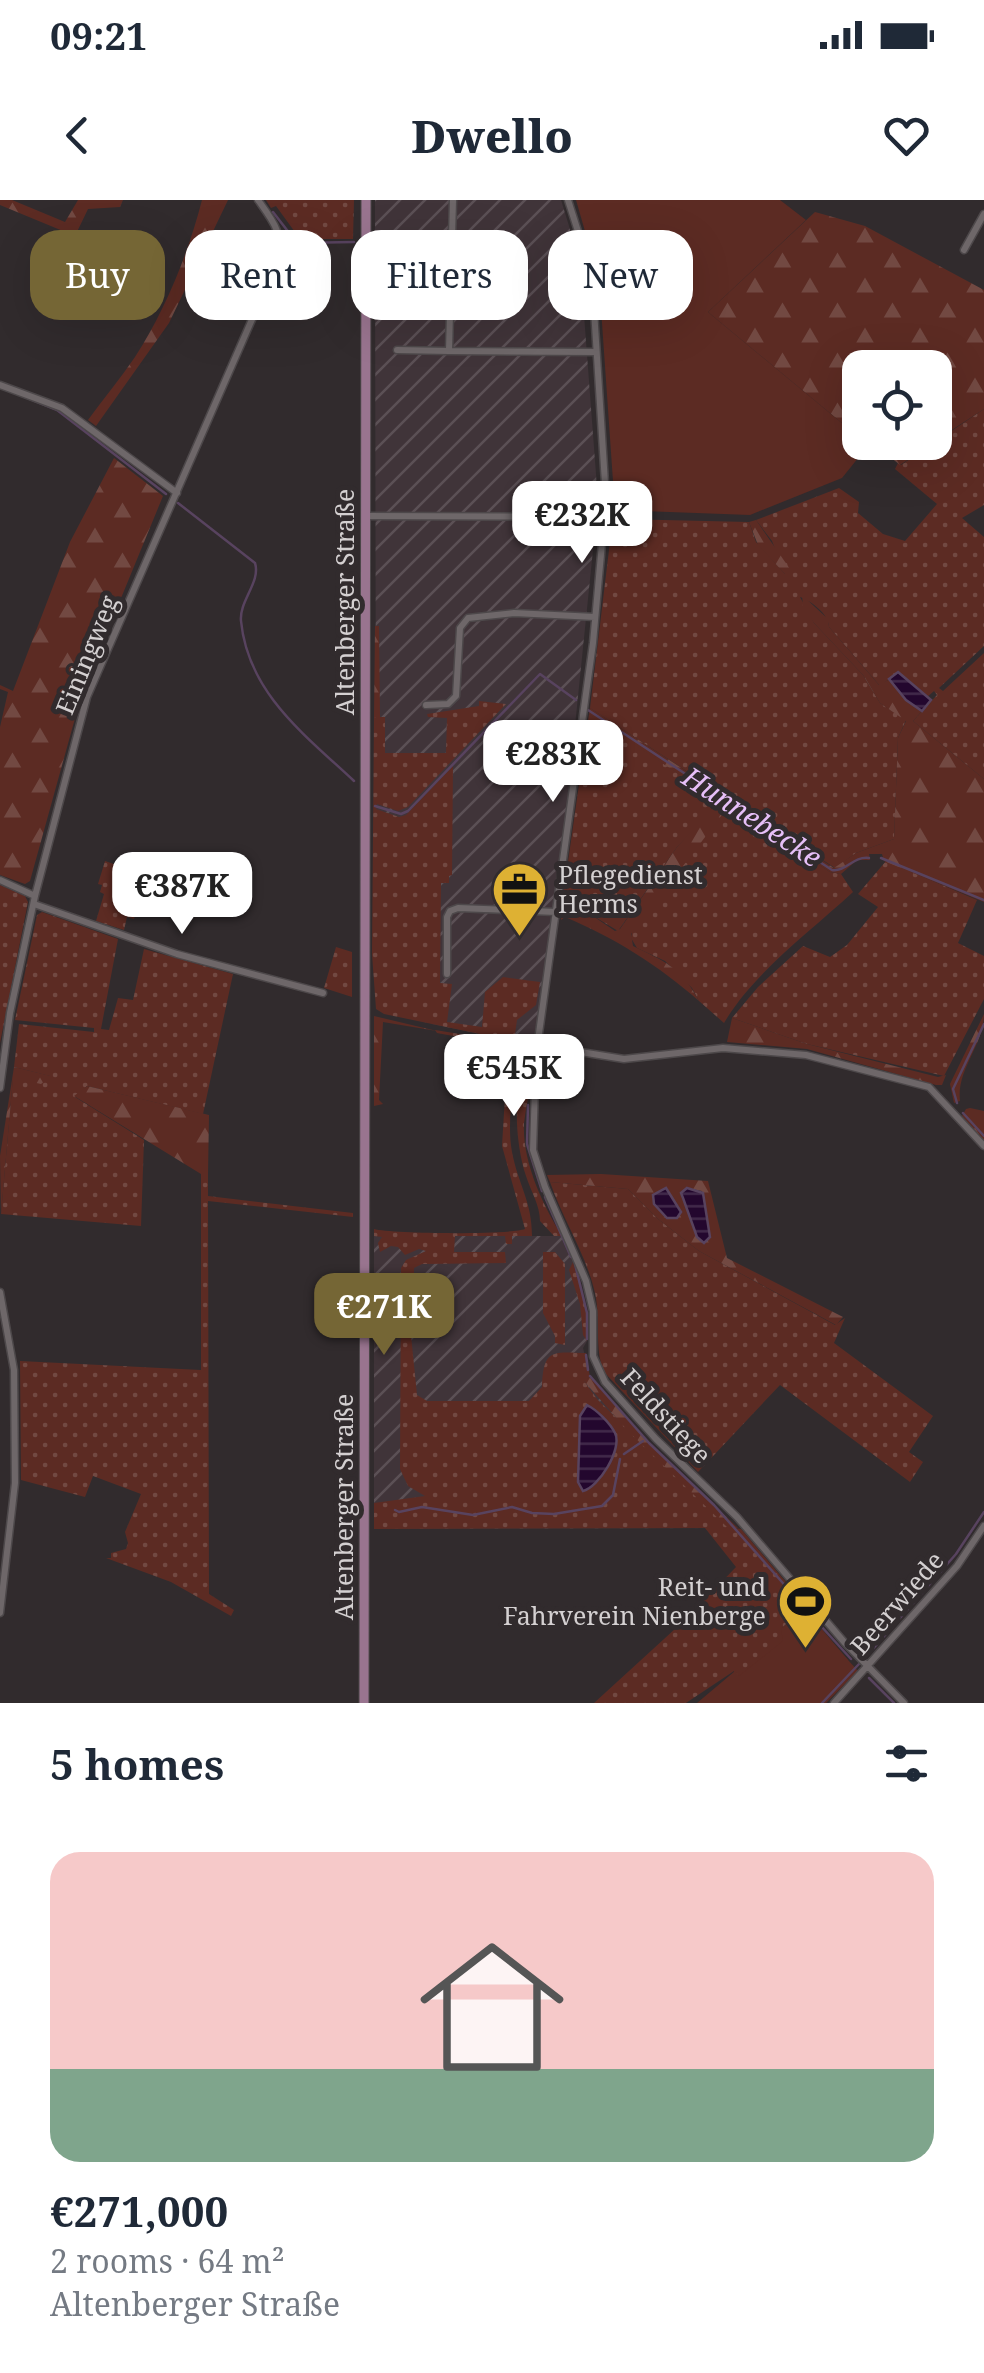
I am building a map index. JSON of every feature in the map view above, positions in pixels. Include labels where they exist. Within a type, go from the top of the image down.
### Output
[{"type":"main road","name":"Altenberger Straße","points":[[364,1703],[366,200]]},
{"type":"street","name":"Einingweg","points":[[0,1088],[10,1013],[35,900],[88,697],[278,260],[279,230],[258,200]]},
{"type":"street","points":[[449,350],[453,200]]},
{"type":"street","name":"Feldstiege","points":[[568,200],[590,277],[606,499],[595,617],[537,1046],[533,1150],[586,1280],[593,1310],[593,1356],[597,1368],[656,1438],[737,1517],[868,1668],[904,1703]]},
{"type":"street","points":[[964,250],[984,214]]},
{"type":"street","points":[[396,350],[596,352]]},
{"type":"street","points":[[0,385],[62,408],[177,493]]},
{"type":"street","points":[[365,516],[605,518]]},
{"type":"street","points":[[426,705],[448,704],[456,696],[460,628],[468,618],[514,613],[595,617]]},
{"type":"street","points":[[0,880],[35,900],[177,954],[322,992]]},
{"type":"street","points":[[447,974],[450,910],[556,912]]},
{"type":"street","points":[[537,1046],[624,1059],[723,1048],[806,1054],[928,1087],[984,1146]]},
{"type":"street","points":[[0,1292],[14,1370],[15,1483],[0,1614]]},
{"type":"street","name":"Beerwiede","points":[[834,1703],[956,1566],[984,1526]]},
{"type":"shaded area","points":[[375,200],[561,200],[570,230],[548,230],[548,320],[584,320],[598,501],[539,1046],[432,1024],[376,824],[375,320],[528,320],[528,230],[375,230]]},
{"type":"shaded area","points":[[898,672],[931,700],[922,711],[906,700],[889,679]]},
{"type":"shaded area","points":[[600,736],[620,751],[608,773],[601,771],[589,753],[592,740]]},
{"type":"shaded area","points":[[666,1188],[681,1212],[677,1218],[667,1218],[654,1204],[653,1195]]},
{"type":"shaded area","points":[[687,1188],[703,1193],[710,1237],[704,1243],[697,1237],[681,1193]]},
{"type":"shaded area","points":[[374,1236],[562,1236],[575,1265],[587,1313],[587,1341],[583,1348],[590,1377],[584,1380],[728,1528],[374,1529]]},
{"type":"shaded area","points":[[587,1405],[607,1421],[617,1440],[608,1467],[583,1491],[578,1482],[580,1416]]},
{"type":"green space","points":[[0,200],[12,200],[65,222],[78,200],[123,200],[120,207],[88,209],[78,230],[60,230],[0,205]]},
{"type":"green space","points":[[202,200],[228,200],[214,230],[193,230]]},
{"type":"green space","points":[[266,200],[354,200],[351,239],[331,239],[331,230],[293,230],[276,206],[271,208]]},
{"type":"green space","points":[[576,200],[780,200],[806,220],[708,312],[842,423],[842,460],[857,460],[842,478],[750,515],[615,510],[602,320],[693,320],[693,230],[585,230]]},
{"type":"green space","points":[[815,212],[865,226],[984,290],[984,409],[952,430],[952,350],[842,350],[842,423],[708,312]]},
{"type":"green space","points":[[185,255],[185,290],[169,323],[96,426],[88,420],[135,357],[156,320],[165,320],[165,303]]},
{"type":"green space","points":[[984,409],[984,505],[962,518],[984,537],[984,646],[939,688],[943,691],[984,653],[984,779],[913,721],[937,695],[934,691],[926,698],[898,672],[880,686],[829,627],[823,613],[800,597],[814,623],[863,675],[880,703],[906,720],[898,738],[894,839],[856,853],[835,868],[590,708],[612,525],[619,519],[749,522],[756,542],[785,574],[772,541],[756,520],[839,488],[859,502],[858,513],[883,534],[905,541],[937,504],[895,469],[898,463],[908,460],[952,460],[952,431]]},
{"type":"green space","points":[[114,458],[163,496],[82,693],[30,881],[25,884],[0,875],[0,727],[8,692],[0,689],[0,685],[13,691],[70,542]]},
{"type":"green space","points":[[756,520],[791,575],[785,574],[758,545],[749,522]]},
{"type":"green space","points":[[802,595],[828,619],[829,627],[879,685],[890,679],[902,696],[922,711],[913,721],[984,779],[984,902],[884,861],[882,854],[869,854],[870,860],[857,860],[841,874],[830,872],[728,807],[631,934],[633,946],[678,973],[699,1001],[619,943],[565,917],[561,920],[563,897],[571,909],[587,912],[615,931],[620,929],[677,847],[715,805],[706,792],[589,714],[590,708],[834,868],[856,853],[894,839],[898,738],[906,721],[880,703],[863,675],[814,623],[803,607]]},
{"type":"green space","points":[[375,626],[379,626],[380,717],[374,717]]},
{"type":"green space","points":[[479,701],[506,704],[408,807],[398,811],[377,804],[376,809],[399,817],[406,815],[453,766],[452,875],[449,883],[441,883],[440,983],[452,984],[447,1022],[482,1027],[485,992],[503,977],[540,982],[536,1005],[517,1020],[514,1041],[384,1014],[376,1009],[372,954],[374,717],[385,717],[385,753],[446,753],[447,718],[427,714],[479,706]]},
{"type":"green space","points":[[589,714],[714,801],[710,813],[677,847],[618,931],[587,912],[571,909],[563,897]]},
{"type":"green space","points":[[728,806],[830,872],[841,874],[853,892],[767,970],[724,1023],[665,961],[637,948],[631,938],[632,931]]},
{"type":"green space","points":[[105,861],[126,868],[121,891],[140,897],[134,919],[127,917],[124,930],[96,921],[104,894],[98,884]]},
{"type":"green space","points":[[886,861],[977,900],[958,943],[984,956],[984,999],[944,1076],[807,1044],[732,1018],[758,987],[803,946],[830,957],[847,945],[878,907],[858,894]]},
{"type":"green space","points":[[0,885],[25,896],[28,902],[0,1043]]},
{"type":"green space","points":[[42,912],[118,939],[101,1029],[109,1030],[118,998],[133,1000],[144,949],[233,974],[203,1114],[87,1086],[75,1097],[144,1140],[141,1226],[1,1214],[13,1077],[50,1076],[14,1067],[19,1024],[94,1032],[94,1028],[15,1020],[37,915]]},
{"type":"green space","points":[[336,947],[352,952],[352,997],[324,988]]},
{"type":"green space","points":[[984,1014],[980,1036],[962,1079],[960,1101],[954,1103],[950,1084]]},
{"type":"green space","points":[[374,1016],[437,1031],[383,1022],[379,1100],[383,1104],[374,1106]]},
{"type":"green space","points":[[732,1018],[807,1044],[938,1077],[946,1075],[942,1085],[936,1085],[807,1049],[727,1042]]},
{"type":"green space","points":[[435,1030],[529,1045],[518,1049],[510,1126],[512,1152],[530,1213],[532,1236],[512,1236],[512,1244],[506,1244],[505,1236],[455,1236],[454,1252],[505,1252],[506,1263],[422,1264],[414,1268],[414,1310],[409,1315],[417,1395],[427,1401],[529,1401],[542,1387],[545,1365],[552,1355],[586,1353],[590,1377],[584,1381],[597,1399],[728,1527],[741,1529],[802,1601],[803,1608],[782,1628],[809,1614],[848,1660],[732,1703],[734,1671],[686,1703],[594,1703],[736,1567],[705,1528],[374,1529],[374,1503],[425,1496],[408,1486],[400,1469],[401,1268],[406,1260],[426,1251],[419,1249],[405,1255],[391,1246],[380,1252],[378,1243],[382,1237],[374,1236],[374,1229],[450,1233],[525,1229],[502,1146],[508,1046]]},
{"type":"green space","points":[[525,1066],[533,1068],[524,1123],[526,1152],[541,1196],[562,1236],[554,1236],[540,1221],[523,1164],[517,1105]]},
{"type":"green space","points":[[14,1067],[51,1076],[41,1084],[13,1078],[1,1214],[0,1156]]},
{"type":"green space","points":[[87,1086],[209,1115],[208,1174],[201,1174],[74,1096]]},
{"type":"green space","points":[[970,1108],[984,1111],[984,1140],[962,1116]]},
{"type":"green space","points":[[201,1174],[208,1174],[208,1196],[353,1213],[353,1217],[208,1201],[209,1594],[234,1610],[231,1616],[171,1582],[106,1558],[126,1549],[125,1532],[141,1494],[93,1476],[85,1497],[21,1480],[20,1361],[201,1370]]},
{"type":"green space","points":[[601,1174],[708,1181],[727,1258],[843,1317],[836,1325],[699,1251],[628,1189],[550,1182],[547,1175]],"holes":[[[687,1188],[702,1191],[709,1233],[697,1237],[682,1194]]]},
{"type":"green space","points":[[550,1182],[628,1189],[699,1251],[835,1325],[845,1318],[834,1343],[933,1416],[909,1452],[923,1462],[910,1482],[780,1385],[698,1472],[604,1372],[591,1279]]},
{"type":"green space","points":[[543,1252],[555,1252],[565,1264],[565,1345],[555,1343],[543,1313]]},
{"type":"green space","points":[[573,1262],[587,1313],[587,1341],[569,1270]]},
{"type":"green space","points":[[591,1377],[649,1443],[738,1528],[728,1528],[628,1431],[583,1380]]},
{"type":"green space","name":"Reit- und Fahrverein Nienberge","points":[[802,1609],[858,1671],[826,1703],[697,1703],[735,1671],[739,1676],[783,1641],[781,1629]]},
{"type":"waterway","points":[[273,212],[297,243],[351,242]]},
{"type":"waterway","name":"Hunnebecke","points":[[25,397],[57,410],[166,494]]},
{"type":"waterway","name":"Hunnebecke","points":[[178,503],[255,563],[255,577],[241,614],[246,647],[255,670],[282,711],[354,781]]},
{"type":"waterway","name":"Hunnebecke","points":[[375,806],[401,814],[408,811],[540,674],[576,700]]},
{"type":"waterway","name":"Hunnebecke","points":[[588,710],[832,870],[869,858]]},
{"type":"waterway","name":"Hunnebecke","points":[[881,858],[984,900]]},
{"type":"waterway","points":[[957,1103],[953,1089],[984,1024]]},
{"type":"waterway","points":[[528,1105],[527,1144],[542,1191]]},
{"type":"waterway","points":[[963,1113],[984,1136]]},
{"type":"waterway","points":[[545,1197],[571,1257]]},
{"type":"waterway","points":[[575,1264],[587,1313],[587,1339]]},
{"type":"waterway","points":[[586,1355],[588,1370]]},
{"type":"waterway","points":[[590,1376],[649,1443],[714,1505],[804,1607]]},
{"type":"waterway","points":[[624,1454],[643,1441]]},
{"type":"waterway","points":[[395,1510],[422,1507],[473,1515],[512,1507],[554,1514],[602,1506],[613,1495],[620,1459]]},
{"type":"waterway","points":[[872,1650],[956,1554],[984,1512]]},
{"type":"waterway","points":[[810,1614],[851,1659]]},
{"type":"waterway","points":[[822,1703],[859,1664]]},
{"type":"waterway","points":[[869,1678],[894,1703]]},
{"type":"place","name":"Pflegedienst Herms","points":[[519,938]]},
{"type":"place","name":"Reit- und Fahrverein Nienberge","points":[[805,1650]]}]
